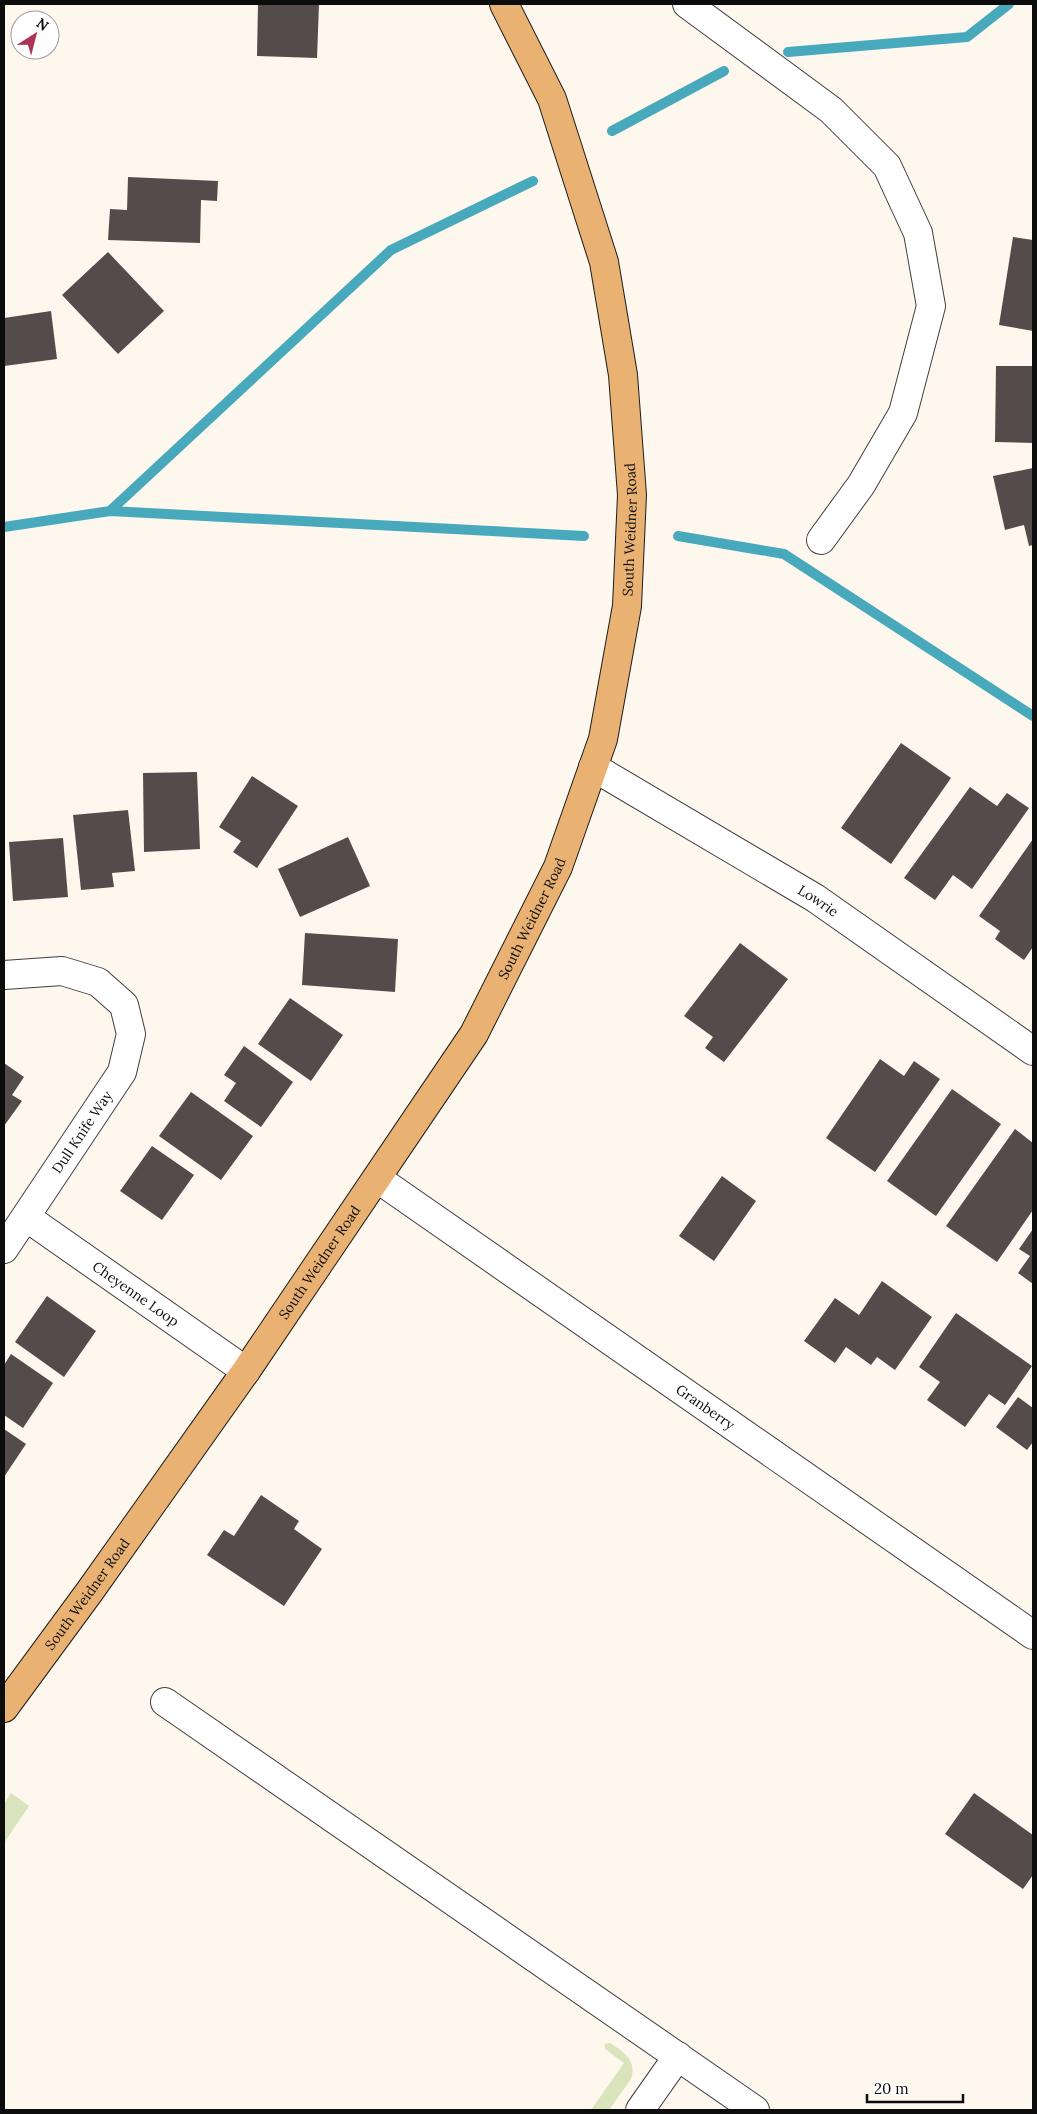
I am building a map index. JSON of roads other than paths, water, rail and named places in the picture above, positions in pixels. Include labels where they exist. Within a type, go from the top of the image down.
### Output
[{"type":"main road","name":"South Weidner Road","points":[[4,1708],[90,1591],[246,1371],[378,1179],[474,1034],[558,867],[603,739],[627,606],[632,495],[623,375],[604,262],[558,117],[552,99],[504,4]]},
{"type":"street","points":[[687,4],[831,110],[887,166],[918,233],[931,306],[903,413],[860,485],[821,540]]},
{"type":"street","name":"Lowrie","points":[[593,767],[815,898],[1033,1051]]},
{"type":"street","name":"Dull Knife Way","points":[[4,975],[62,971],[98,982],[124,1005],[131,1034],[122,1072],[4,1249]]},
{"type":"street","name":"Granberry","points":[[378,1179],[1033,1636]]},
{"type":"street","name":"Cheyenne Loop","points":[[26,1217],[246,1371]]},
{"type":"street","points":[[165,1702],[755,2110]]},
{"type":"street","points":[[640,2110],[678,2056]]},
{"type":"waterway","points":[[788,52],[967,37],[1009,4]]},
{"type":"waterway","points":[[612,131],[724,71]]},
{"type":"waterway","points":[[110,511],[391,250],[533,181]]},
{"type":"waterway","points":[[4,527],[110,511],[584,536]]},
{"type":"waterway","points":[[678,536],[784,554],[1033,716]]}]
